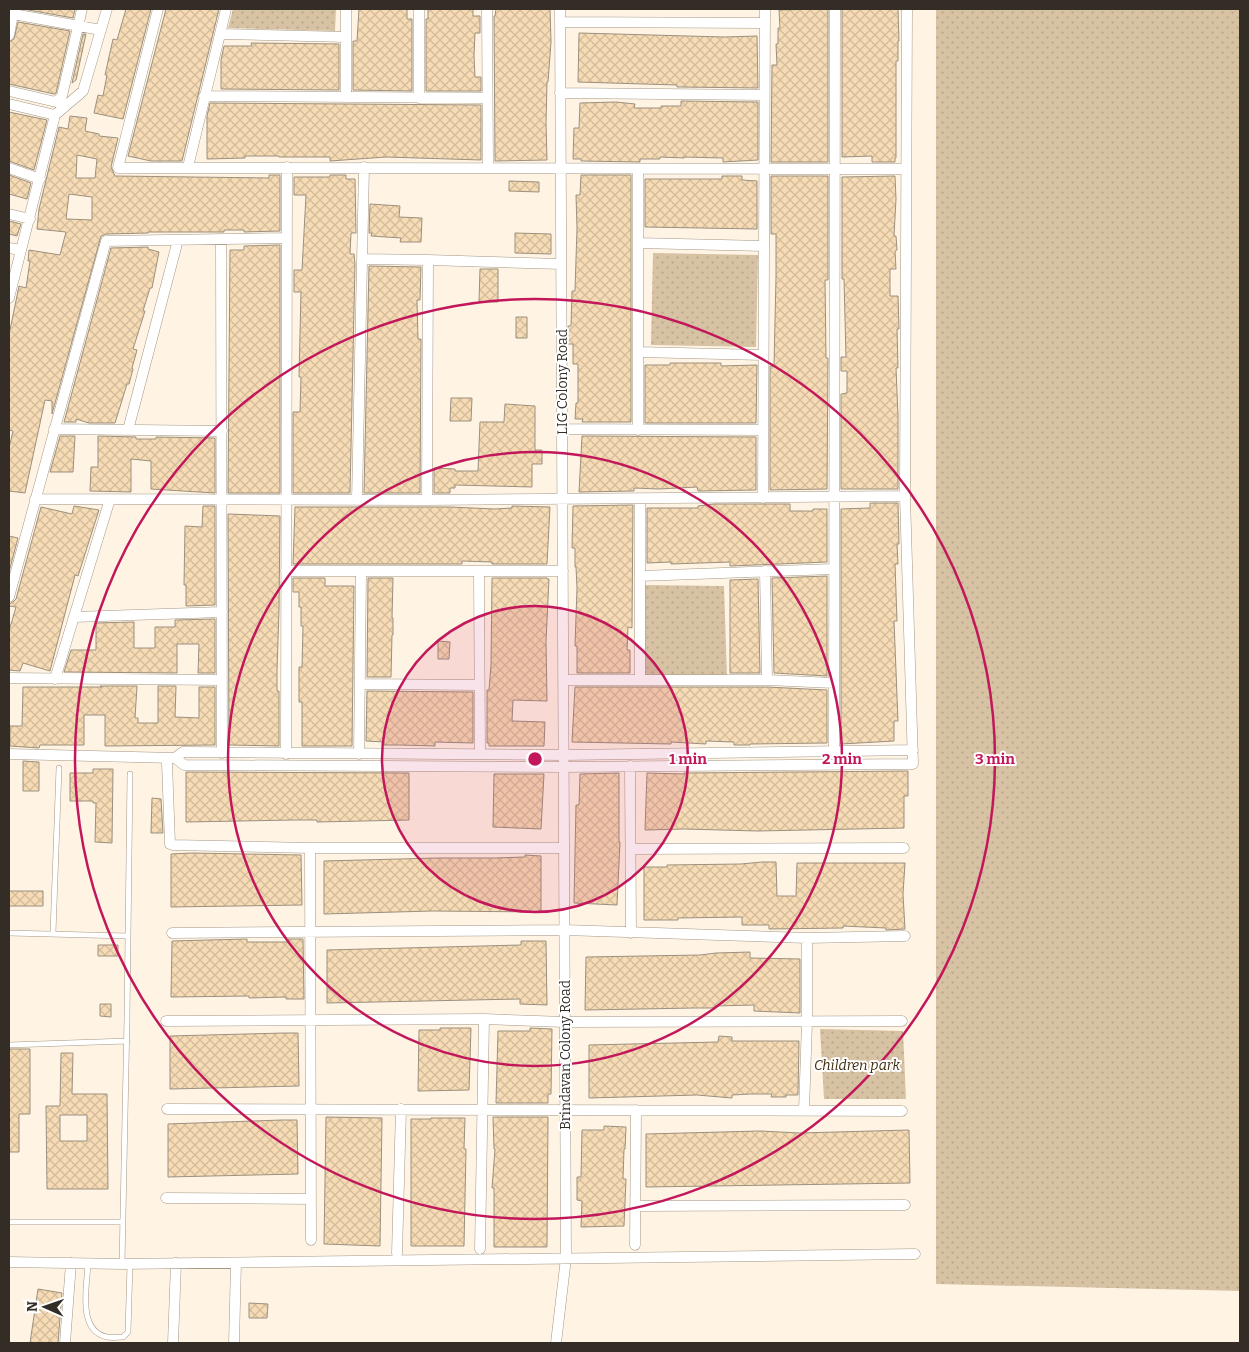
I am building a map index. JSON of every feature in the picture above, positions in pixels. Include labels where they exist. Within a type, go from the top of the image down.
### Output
[{"type":"street","points":[[9,91],[56,102],[60,100],[82,9]]},
{"type":"street","points":[[9,295],[30,219],[55,115],[83,91],[107,9]]},
{"type":"street","points":[[158,9],[118,168],[561,167],[638,169],[905,169]]},
{"type":"street","points":[[188,168],[226,9]]},
{"type":"street","points":[[346,9],[346,97]]},
{"type":"street","points":[[419,9],[419,98]]},
{"type":"street","points":[[487,9],[488,167]]},
{"type":"street","name":"LIG Colony Road","points":[[560,9],[564,767]]},
{"type":"street","points":[[763,498],[765,9]]},
{"type":"street","points":[[834,750],[835,9]]},
{"type":"street","points":[[9,754],[172,758],[184,765],[564,767],[913,764],[905,496],[907,9]]},
{"type":"street","points":[[9,35],[12,12],[101,30]]},
{"type":"street","points":[[560,22],[765,24]]},
{"type":"street","points":[[220,34],[346,37]]},
{"type":"street","points":[[560,93],[764,95]]},
{"type":"street","points":[[204,96],[488,98]]},
{"type":"street","points":[[9,104],[55,115]]},
{"type":"street","points":[[286,754],[287,167]]},
{"type":"street","points":[[357,500],[364,167]]},
{"type":"street","points":[[9,168],[40,179]]},
{"type":"street","points":[[638,169],[638,430]]},
{"type":"street","points":[[9,214],[30,219]]},
{"type":"street","points":[[9,597],[106,241],[287,238]]},
{"type":"street","points":[[221,239],[222,754]]},
{"type":"street","points":[[128,430],[178,240]]},
{"type":"street","points":[[638,244],[764,246]]},
{"type":"street","points":[[9,248],[21,250]]},
{"type":"street","points":[[362,259],[561,264]]},
{"type":"street","points":[[427,500],[428,260]]},
{"type":"street","points":[[638,352],[763,355]]},
{"type":"street","points":[[54,429],[222,431]]},
{"type":"street","points":[[562,429],[763,430]]},
{"type":"street","points":[[35,499],[427,500],[905,496]]},
{"type":"street","points":[[56,679],[110,499]]},
{"type":"street","points":[[640,499],[640,679]]},
{"type":"street","points":[[640,576],[834,568]]},
{"type":"street","points":[[286,571],[361,573],[562,571]]},
{"type":"street","points":[[765,571],[767,680]]},
{"type":"street","points":[[479,572],[480,754]]},
{"type":"street","points":[[359,754],[361,573]]},
{"type":"street","points":[[74,617],[222,612]]},
{"type":"street","points":[[9,678],[222,680]]},
{"type":"street","points":[[563,680],[767,680],[834,683]]},
{"type":"street","points":[[360,684],[479,685]]},
{"type":"street","points":[[564,848],[310,848],[173,845],[170,844],[167,763],[183,752],[222,754],[563,755],[913,750]]},
{"type":"street","points":[[630,766],[631,933]]},
{"type":"street","name":"Brindavan Colony Road","points":[[556,1343],[566,1258],[564,767]]},
{"type":"street","points":[[310,848],[311,1240]]},
{"type":"street","points":[[631,849],[904,848]]},
{"type":"street","points":[[172,932],[564,930],[807,938],[905,936]]},
{"type":"street","points":[[804,1110],[807,938]]},
{"type":"street","points":[[480,1249],[484,1019]]},
{"type":"street","points":[[166,1021],[484,1019],[566,1022],[902,1021]]},
{"type":"street","points":[[167,1109],[902,1111]]},
{"type":"street","points":[[398,1253],[401,1109]]},
{"type":"street","points":[[635,1245],[636,1110]]},
{"type":"street","points":[[166,1198],[311,1199]]},
{"type":"street","points":[[635,1206],[905,1205]]},
{"type":"street","points":[[9,1262],[176,1264],[915,1254]]},
{"type":"street","points":[[234,1343],[236,1263]]},
{"type":"street","points":[[65,1343],[71,1264]]},
{"type":"street","points":[[173,1343],[176,1264]]},
{"type":"lane","points":[[53,933],[59,768]]},
{"type":"lane","points":[[88,1264],[85,1312],[89,1321],[94,1331],[107,1337],[123,1338],[128,1332],[123,1222],[130,774]]},
{"type":"lane","points":[[9,933],[128,936]]},
{"type":"lane","points":[[9,1045],[127,1041]]},
{"type":"lane","points":[[9,1222],[123,1222]]},
{"type":"green space","points":[[233,9],[336,9],[335,31],[228,28]]},
{"type":"green space","points":[[936,9],[1240,9],[1240,1291],[936,1284]]},
{"type":"green space","points":[[653,253],[758,255],[756,347],[651,345]]},
{"type":"green space","points":[[643,585],[724,586],[727,677],[643,677]]},
{"type":"green space","name":"Children park","points":[[820,1029],[903,1031],[906,1099],[824,1099]]},
{"type":"building","points":[[23,9],[75,9],[73,18]]},
{"type":"building","points":[[126,9],[151,9],[123,119],[94,113],[98,95],[103,96],[107,75],[105,75],[113,39],[117,40]]},
{"type":"building","points":[[166,9],[219,9],[182,161],[151,161],[128,156]]},
{"type":"building","points":[[359,9],[407,9],[407,19],[412,19],[412,91],[353,90],[353,41],[357,41]]},
{"type":"building","points":[[428,9],[473,9],[473,16],[480,16],[480,33],[475,33],[474,56],[475,77],[481,77],[481,91],[426,91],[426,19],[428,19]]},
{"type":"building","points":[[496,9],[550,9],[551,42],[547,82],[546,123],[547,160],[495,161],[494,16]]},
{"type":"building","points":[[828,9],[828,162],[771,162],[772,65],[777,65],[776,44],[778,44],[778,28],[780,28],[779,10]]},
{"type":"building","points":[[842,9],[898,9],[899,41],[898,61],[896,61],[895,162],[872,162],[872,156],[842,157]]},
{"type":"building","points":[[18,22],[70,31],[56,93],[9,84],[9,42],[14,39]]},
{"type":"building","points":[[579,33],[724,37],[757,36],[758,88],[677,87],[677,85],[578,82]]},
{"type":"building","points":[[83,34],[86,34],[76,80],[72,83]]},
{"type":"building","points":[[251,43],[339,44],[339,90],[221,89],[221,60],[224,46],[252,46]]},
{"type":"building","points":[[681,101],[758,102],[758,160],[723,162],[723,158],[660,157],[660,159],[640,159],[640,162],[581,161],[581,159],[573,159],[574,128],[579,128],[580,103],[616,102],[635,104],[634,108],[661,108],[661,106],[681,106]]},
{"type":"building","points":[[210,103],[481,105],[481,160],[386,157],[330,161],[330,157],[279,156],[207,159],[207,116]]},
{"type":"building","points":[[9,112],[47,120],[34,170],[9,161]]},
{"type":"building","points":[[70,116],[87,118],[85,131],[99,134],[99,136],[118,138],[111,167],[115,176],[269,178],[269,175],[280,175],[280,231],[148,232],[106,234],[101,236],[52,414],[52,401],[45,400],[25,493],[9,491],[9,448],[13,431],[9,430],[9,329],[19,286],[26,288],[30,261],[28,261],[29,250],[60,255],[66,232],[37,229],[39,209],[59,127],[68,129]],"holes":[[[77,155],[97,159],[95,178],[76,178]],[[69,194],[92,197],[92,220],[66,219]]]},
{"type":"building","points":[[9,175],[31,183],[27,199],[9,194]]},
{"type":"building","points":[[330,175],[346,175],[346,179],[355,179],[356,233],[351,233],[350,254],[354,254],[355,264],[350,493],[293,493],[293,412],[300,412],[301,377],[299,377],[301,292],[294,292],[294,270],[302,270],[306,195],[294,195],[294,177],[330,177]]},
{"type":"building","points":[[581,175],[631,175],[631,422],[582,422],[583,419],[575,419],[576,403],[578,403],[578,364],[573,364],[573,344],[568,344],[568,326],[571,326],[572,291],[575,291],[576,195],[580,195]]},
{"type":"building","points":[[722,176],[742,176],[742,180],[757,181],[757,229],[645,227],[645,179],[722,179]]},
{"type":"building","points":[[771,176],[828,176],[828,280],[825,280],[826,358],[828,358],[827,489],[770,490],[770,366],[774,366],[776,277],[776,234],[771,234]]},
{"type":"building","points":[[895,176],[894,236],[896,236],[897,250],[895,251],[896,269],[890,269],[890,296],[898,296],[898,368],[896,368],[898,489],[841,489],[841,394],[847,393],[847,371],[841,371],[841,357],[846,357],[844,279],[842,279],[842,177]]},
{"type":"building","points":[[509,181],[539,182],[539,192],[509,191]]},
{"type":"building","points":[[370,204],[400,206],[399,217],[422,218],[421,242],[400,242],[401,238],[371,236],[372,233],[369,233]]},
{"type":"building","points":[[9,221],[21,224],[17,236],[9,234]]},
{"type":"building","points":[[515,233],[551,234],[551,254],[515,253]]},
{"type":"building","points":[[280,245],[280,493],[228,493],[230,250],[244,250],[244,246]]},
{"type":"building","points":[[148,247],[148,249],[159,252],[152,288],[150,288],[133,349],[137,350],[133,369],[115,423],[89,423],[76,419],[76,422],[64,422],[111,248]]},
{"type":"building","points":[[369,266],[421,267],[420,300],[417,300],[418,339],[421,339],[420,493],[364,493]]},
{"type":"building","points":[[480,269],[498,269],[498,302],[479,302]]},
{"type":"building","points":[[516,317],[527,317],[527,338],[516,338]]},
{"type":"building","points":[[670,363],[721,363],[721,366],[757,365],[756,423],[645,423],[645,365],[670,365]]},
{"type":"building","points":[[451,398],[472,398],[471,421],[450,421]]},
{"type":"building","points":[[505,404],[535,406],[535,450],[542,450],[542,464],[532,464],[532,487],[455,485],[455,488],[450,488],[450,493],[434,493],[434,468],[455,469],[455,471],[478,471],[480,422],[504,422]]},
{"type":"building","points":[[60,436],[75,436],[73,472],[50,472]]},
{"type":"building","points":[[98,436],[136,437],[136,439],[156,439],[156,437],[215,438],[215,493],[151,489],[151,461],[131,459],[131,492],[90,491],[91,467],[98,467]]},
{"type":"building","points":[[582,436],[756,437],[756,490],[698,491],[697,487],[634,488],[634,491],[579,492]]},
{"type":"building","points":[[870,503],[898,503],[899,544],[897,544],[898,564],[895,564],[897,621],[894,621],[898,721],[894,721],[894,741],[841,744],[841,509],[870,508]]},
{"type":"building","points":[[714,504],[790,504],[790,511],[827,509],[827,562],[730,566],[730,562],[647,563],[647,508],[698,508],[698,506]]},
{"type":"building","points":[[633,505],[632,628],[628,627],[627,650],[630,650],[630,673],[577,673],[577,646],[575,646],[577,588],[575,548],[572,548],[573,506]]},
{"type":"building","points":[[74,506],[99,510],[78,576],[75,575],[50,671],[23,663],[20,671],[9,670],[9,631],[16,607],[9,606],[9,604],[16,599],[41,507],[72,514]]},
{"type":"building","points":[[203,506],[215,506],[215,605],[186,606],[186,585],[184,585],[185,526],[202,527]]},
{"type":"building","points":[[512,506],[550,507],[547,564],[492,564],[492,562],[462,561],[462,564],[293,564],[295,507],[450,507],[495,509],[512,508]]},
{"type":"building","points":[[228,514],[280,516],[277,671],[279,746],[229,745]]},
{"type":"building","points":[[9,536],[18,538],[9,572]]},
{"type":"building","points":[[827,576],[827,676],[774,673],[772,578]]},
{"type":"building","points":[[293,578],[325,578],[325,586],[354,586],[352,746],[302,746],[302,702],[299,702],[299,667],[302,667],[303,626],[301,626],[299,592],[293,592]]},
{"type":"building","points":[[368,578],[393,578],[391,677],[367,677]]},
{"type":"building","points":[[492,578],[549,579],[546,641],[547,701],[513,700],[512,721],[545,722],[544,746],[489,746],[489,743],[487,743],[487,690],[489,690],[491,665]]},
{"type":"building","points":[[758,579],[760,673],[730,673],[730,580]]},
{"type":"building","points":[[215,619],[215,673],[198,673],[199,644],[177,644],[177,673],[64,672],[71,650],[96,650],[96,623],[134,622],[134,648],[155,648],[155,627],[175,627],[175,620]]},
{"type":"building","points":[[438,641],[450,642],[449,659],[438,659]]},
{"type":"building","points":[[100,686],[137,686],[135,718],[138,718],[138,723],[158,723],[158,686],[176,686],[175,717],[199,718],[199,687],[215,687],[215,745],[105,746],[105,715],[84,715],[84,745],[40,745],[39,748],[10,746],[10,726],[22,726],[23,687],[102,687]]},
{"type":"building","points":[[575,687],[767,687],[827,690],[827,743],[734,745],[734,742],[706,741],[706,744],[572,742]]},
{"type":"building","points":[[367,691],[473,692],[473,743],[435,742],[435,746],[384,745],[384,742],[366,741]]},
{"type":"building","points":[[23,761],[39,762],[39,791],[23,791]]},
{"type":"building","points":[[93,769],[113,769],[112,843],[95,842],[96,803],[93,803],[93,801],[70,801],[70,773],[93,773]]},
{"type":"building","points":[[908,771],[908,796],[904,796],[904,828],[758,831],[645,830],[647,773]]},
{"type":"building","points":[[186,772],[409,773],[409,820],[186,822]]},
{"type":"building","points":[[619,773],[620,842],[617,905],[574,903],[576,805],[579,805],[580,774]]},
{"type":"building","points":[[494,774],[544,774],[541,829],[493,827]]},
{"type":"building","points":[[152,798],[161,799],[163,833],[151,833]]},
{"type":"building","points":[[171,854],[301,855],[302,905],[171,907]]},
{"type":"building","points":[[525,855],[541,856],[541,912],[432,911],[324,914],[324,861],[495,858],[525,857]]},
{"type":"building","points":[[776,862],[777,896],[796,896],[797,863],[905,863],[903,894],[905,929],[886,930],[886,928],[843,926],[843,928],[769,929],[769,925],[742,925],[742,917],[644,920],[644,867]]},
{"type":"building","points":[[9,891],[43,891],[43,906],[9,906]]},
{"type":"building","points":[[247,939],[247,942],[288,942],[288,939],[303,939],[304,999],[286,999],[286,997],[249,998],[249,996],[171,997],[172,941]]},
{"type":"building","points":[[521,941],[546,941],[547,1005],[520,1004],[520,999],[327,1003],[327,950],[521,945]]},
{"type":"building","points":[[98,945],[118,945],[118,956],[98,956]]},
{"type":"building","points":[[750,952],[750,958],[800,959],[800,1013],[754,1011],[754,1005],[715,1006],[715,1008],[585,1010],[586,957]]},
{"type":"building","points":[[100,1004],[111,1004],[111,1017],[100,1016]]},
{"type":"building","points":[[440,1028],[471,1028],[469,1090],[418,1091],[419,1030],[440,1030]]},
{"type":"building","points":[[530,1028],[552,1029],[551,1094],[548,1094],[548,1103],[496,1103],[498,1031],[530,1031]]},
{"type":"building","points":[[298,1033],[299,1086],[170,1089],[170,1036]]},
{"type":"building","points":[[719,1036],[732,1037],[732,1041],[799,1041],[798,1095],[771,1097],[772,1094],[750,1094],[732,1095],[732,1098],[697,1095],[589,1098],[589,1045],[718,1042]]},
{"type":"building","points":[[9,1049],[30,1049],[30,1114],[19,1114],[19,1152],[9,1152]]},
{"type":"building","points":[[61,1053],[73,1053],[72,1094],[107,1094],[108,1189],[47,1189],[46,1106],[60,1106]],"holes":[[[60,1115],[87,1115],[87,1141],[60,1141]]]},
{"type":"building","points":[[326,1117],[382,1118],[380,1246],[324,1244]]},
{"type":"building","points":[[493,1117],[548,1117],[547,1247],[494,1247],[494,1188],[492,1188],[495,1149]]},
{"type":"building","points":[[465,1118],[464,1246],[411,1246],[411,1119]]},
{"type":"building","points":[[297,1120],[298,1174],[168,1177],[168,1124]]},
{"type":"building","points":[[604,1126],[626,1127],[623,1179],[626,1179],[624,1226],[581,1227],[582,1201],[577,1200],[577,1177],[581,1177],[582,1130],[604,1130]]},
{"type":"building","points":[[909,1130],[910,1183],[646,1187],[646,1134]]},
{"type":"building","points":[[38,1289],[62,1293],[58,1343],[30,1343]]},
{"type":"building","points":[[249,1303],[268,1304],[267,1318],[249,1318]]}]
